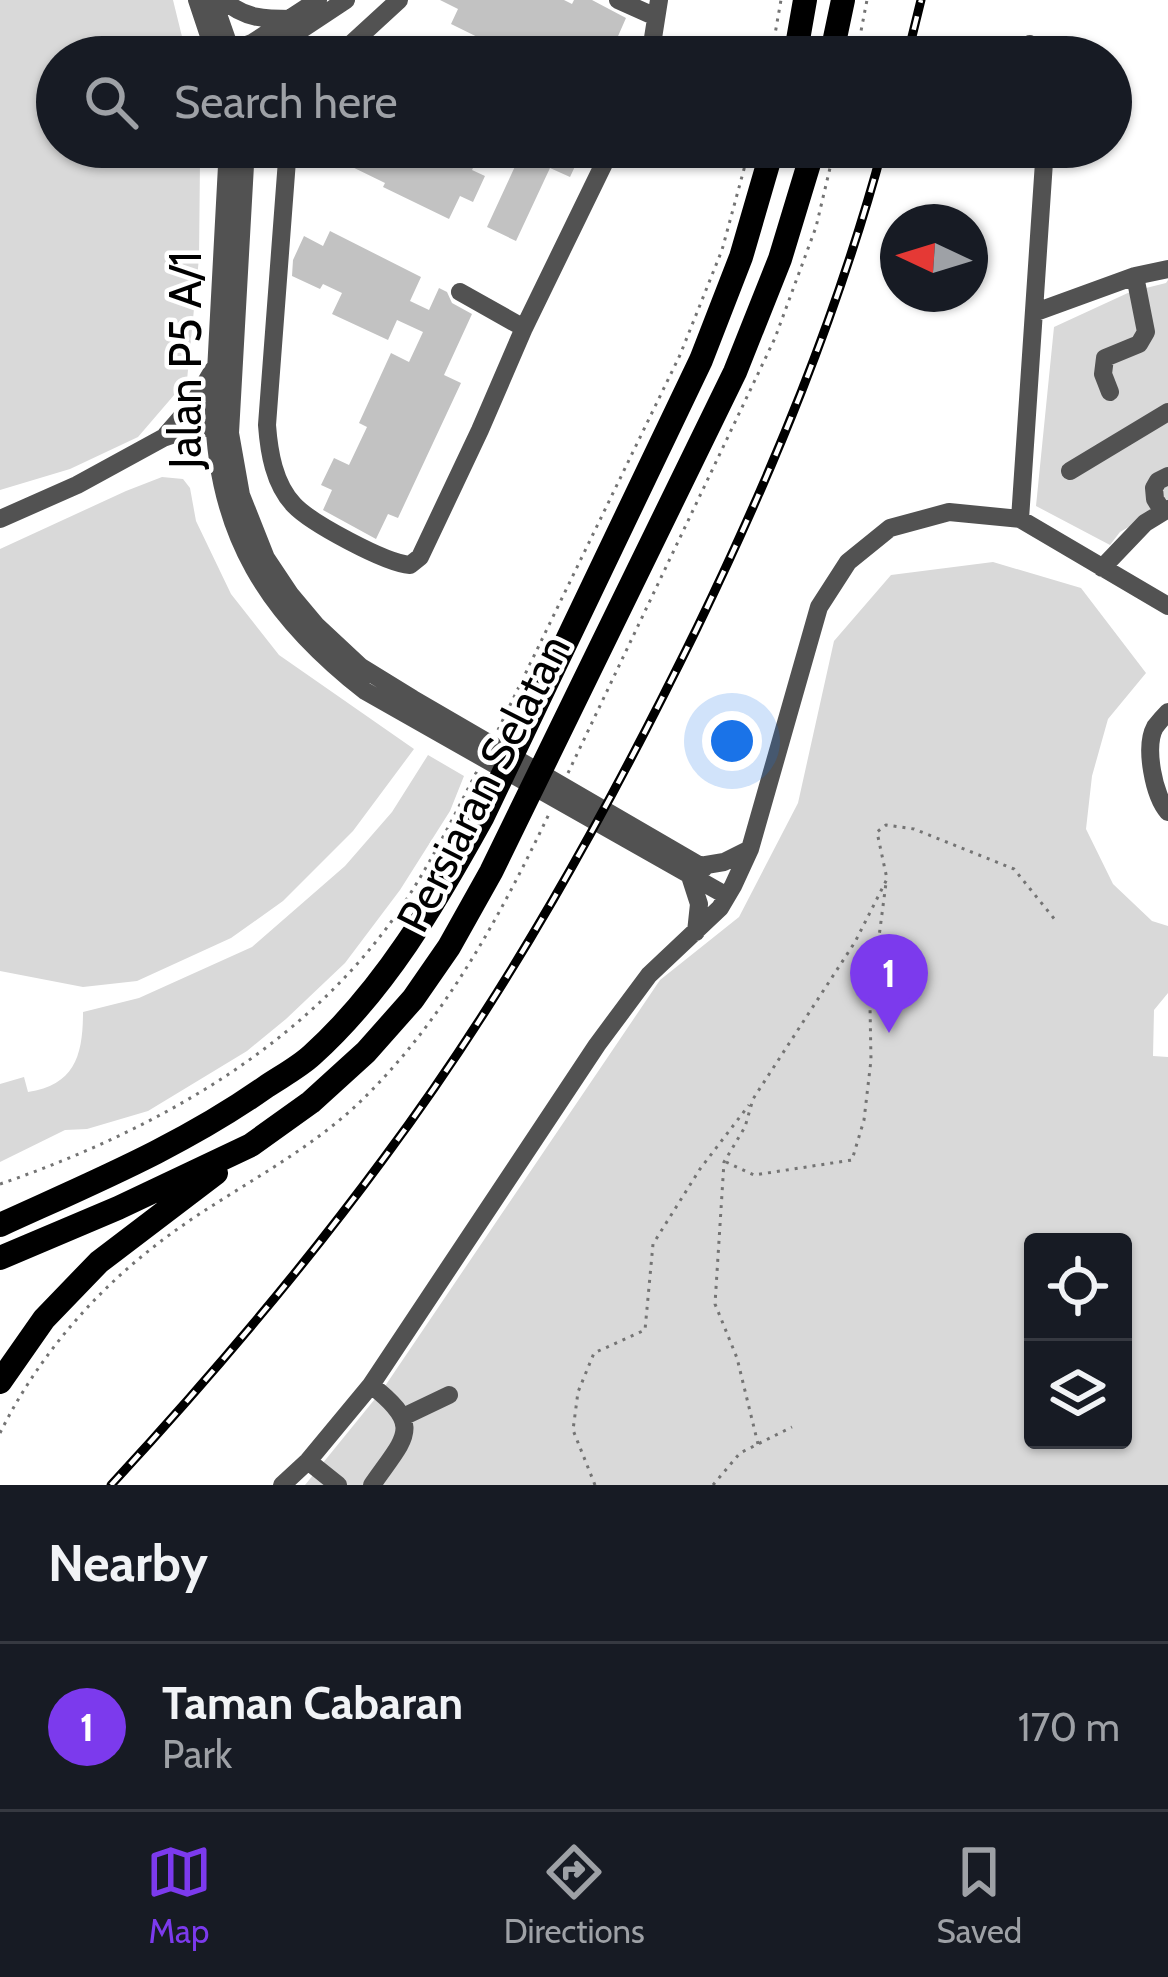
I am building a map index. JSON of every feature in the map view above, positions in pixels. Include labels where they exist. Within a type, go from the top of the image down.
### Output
[{"type":"main road","points":[[798,36],[805,0]]},
{"type":"main road","points":[[835,36],[843,0]]},
{"type":"main road","name":"Persiaran Selatan","points":[[0,1225],[163,1152],[234,1110],[311,1056],[403,951],[482,818],[701,360],[741,257],[767,168]]},
{"type":"main road","name":"Persiaran Selatan","points":[[0,1258],[250,1145],[311,1102],[413,999],[481,891],[735,372],[780,259],[808,168]]},
{"type":"main road","points":[[0,1382],[44,1319],[99,1262],[250,1145]]},
{"type":"main road","points":[[0,1204],[163,1152]]},
{"type":"street","points":[[197,0],[214,36]]},
{"type":"street","points":[[213,0],[220,36]]},
{"type":"street","points":[[224,0],[251,17],[294,19]]},
{"type":"street","points":[[264,36],[318,0]]},
{"type":"street","points":[[292,36],[346,0]]},
{"type":"street","points":[[360,36],[399,0]]},
{"type":"street","points":[[618,0],[657,9]]},
{"type":"street","name":"Jalan P5 A/1","points":[[227,168],[216,365],[222,426],[241,495],[266,558],[290,594],[316,625],[409,707]]},
{"type":"street","name":"Jalan P5 A/1","points":[[244,168],[218,463],[228,508],[245,555],[295,628],[365,691],[409,707]]},
{"type":"street","points":[[286,168],[267,425],[269,452],[294,505],[347,541],[410,566],[420,557],[602,168]]},
{"type":"street","points":[[1021,519],[1044,168]]},
{"type":"street","points":[[1036,312],[1168,269]]},
{"type":"street","points":[[1111,392],[1103,374],[1105,358],[1139,344],[1146,332],[1135,276]]},
{"type":"street","points":[[460,292],[524,328]]},
{"type":"street","points":[[167,437],[216,365]]},
{"type":"street","points":[[1070,471],[1168,412]]},
{"type":"street","points":[[0,519],[167,437],[189,428],[222,426]]},
{"type":"street","points":[[167,437],[191,442],[218,463]]},
{"type":"street","points":[[1102,568],[1165,510],[1155,499],[1154,488],[1168,476]]},
{"type":"street","points":[[282,1485],[371,1385],[597,1045],[650,976],[730,891],[750,850],[819,607],[848,562],[890,528],[949,512],[1021,519],[1168,606]]},
{"type":"street","points":[[409,707],[730,891]]},
{"type":"street","points":[[1168,712],[1157,724],[1151,745],[1156,790],[1168,812]]},
{"type":"street","points":[[695,869],[750,850]]},
{"type":"street","points":[[695,869],[696,932]]},
{"type":"street","points":[[371,1385],[405,1417],[405,1437],[372,1485]]},
{"type":"street","points":[[405,1417],[448,1395]]},
{"type":"street","points":[[308,1461],[338,1485]]},
{"type":"path","points":[[775,36],[781,0]]},
{"type":"path","points":[[860,36],[867,0]]},
{"type":"path","points":[[724,1162],[754,1175],[852,1160],[864,1120],[871,1060],[870,1006],[887,879],[877,832],[886,825],[914,829],[1015,868],[1055,921]]},
{"type":"path","points":[[595,1485],[573,1430],[578,1392],[594,1353],[645,1330],[652,1244],[855,942],[887,879]]},
{"type":"path","points":[[753,1099],[745,1127],[724,1162],[715,1304],[737,1358],[758,1444]]},
{"type":"path","points":[[713,1485],[740,1453],[792,1427]]},
{"type":"shaded area","points":[[0,0],[173,0],[182,36],[36,36],[36,168],[200,168],[199,258],[187,380],[138,437],[70,469],[0,490]]},
{"type":"shaded area","points":[[1168,280],[1168,504],[1120,532],[1110,545],[1036,506],[1054,327]]},
{"type":"shaded area","points":[[162,477],[183,479],[190,488],[196,521],[231,594],[279,655],[414,749],[353,831],[283,901],[231,938],[137,981],[83,987],[0,971],[0,549]]},
{"type":"shaded area","points":[[993,562],[1081,588],[1146,673],[1108,719],[1092,776],[1086,829],[1113,884],[1152,921],[1168,926],[1168,993],[1154,1010],[1153,1056],[1168,1057],[1168,1485],[305,1485],[383,1389],[660,980],[739,917],[798,803],[834,641],[891,575]]},
{"type":"shaded area","points":[[428,755],[464,776],[450,811],[400,890],[345,963],[247,1051],[148,1111],[87,1129],[65,1130],[0,1162],[0,1084],[24,1077],[28,1092],[56,1083],[78,1054],[83,1012],[139,998],[252,947],[345,866],[392,812]]},
{"type":"building","points":[[440,0],[564,0],[572,4],[592,0],[626,18],[618,36],[475,36],[451,24],[458,9]]},
{"type":"building","points":[[354,168],[473,168],[485,176],[473,202],[460,196],[449,219],[383,187],[385,183]]},
{"type":"building","points":[[514,168],[550,168],[516,241],[487,227]]},
{"type":"building","points":[[550,168],[574,168],[570,177]]},
{"type":"building","points":[[330,231],[421,277],[410,301],[429,310],[439,288],[452,303],[472,314],[444,375],[461,383],[398,518],[388,514],[376,539],[323,510],[332,490],[321,485],[334,458],[349,465],[367,427],[359,423],[391,353],[409,362],[423,332],[397,320],[388,340],[332,314],[342,293],[292,276],[293,260],[304,236],[323,246]]},
{"type":"railway","points":[[912,36],[921,0]]},
{"type":"railway","points":[[111,1485],[252,1325],[352,1201],[472,1031],[553,900],[663,697],[751,511],[824,332],[877,168]]},
{"type":"place","name":"Taman Cabaran","points":[[889,1033]]}]
